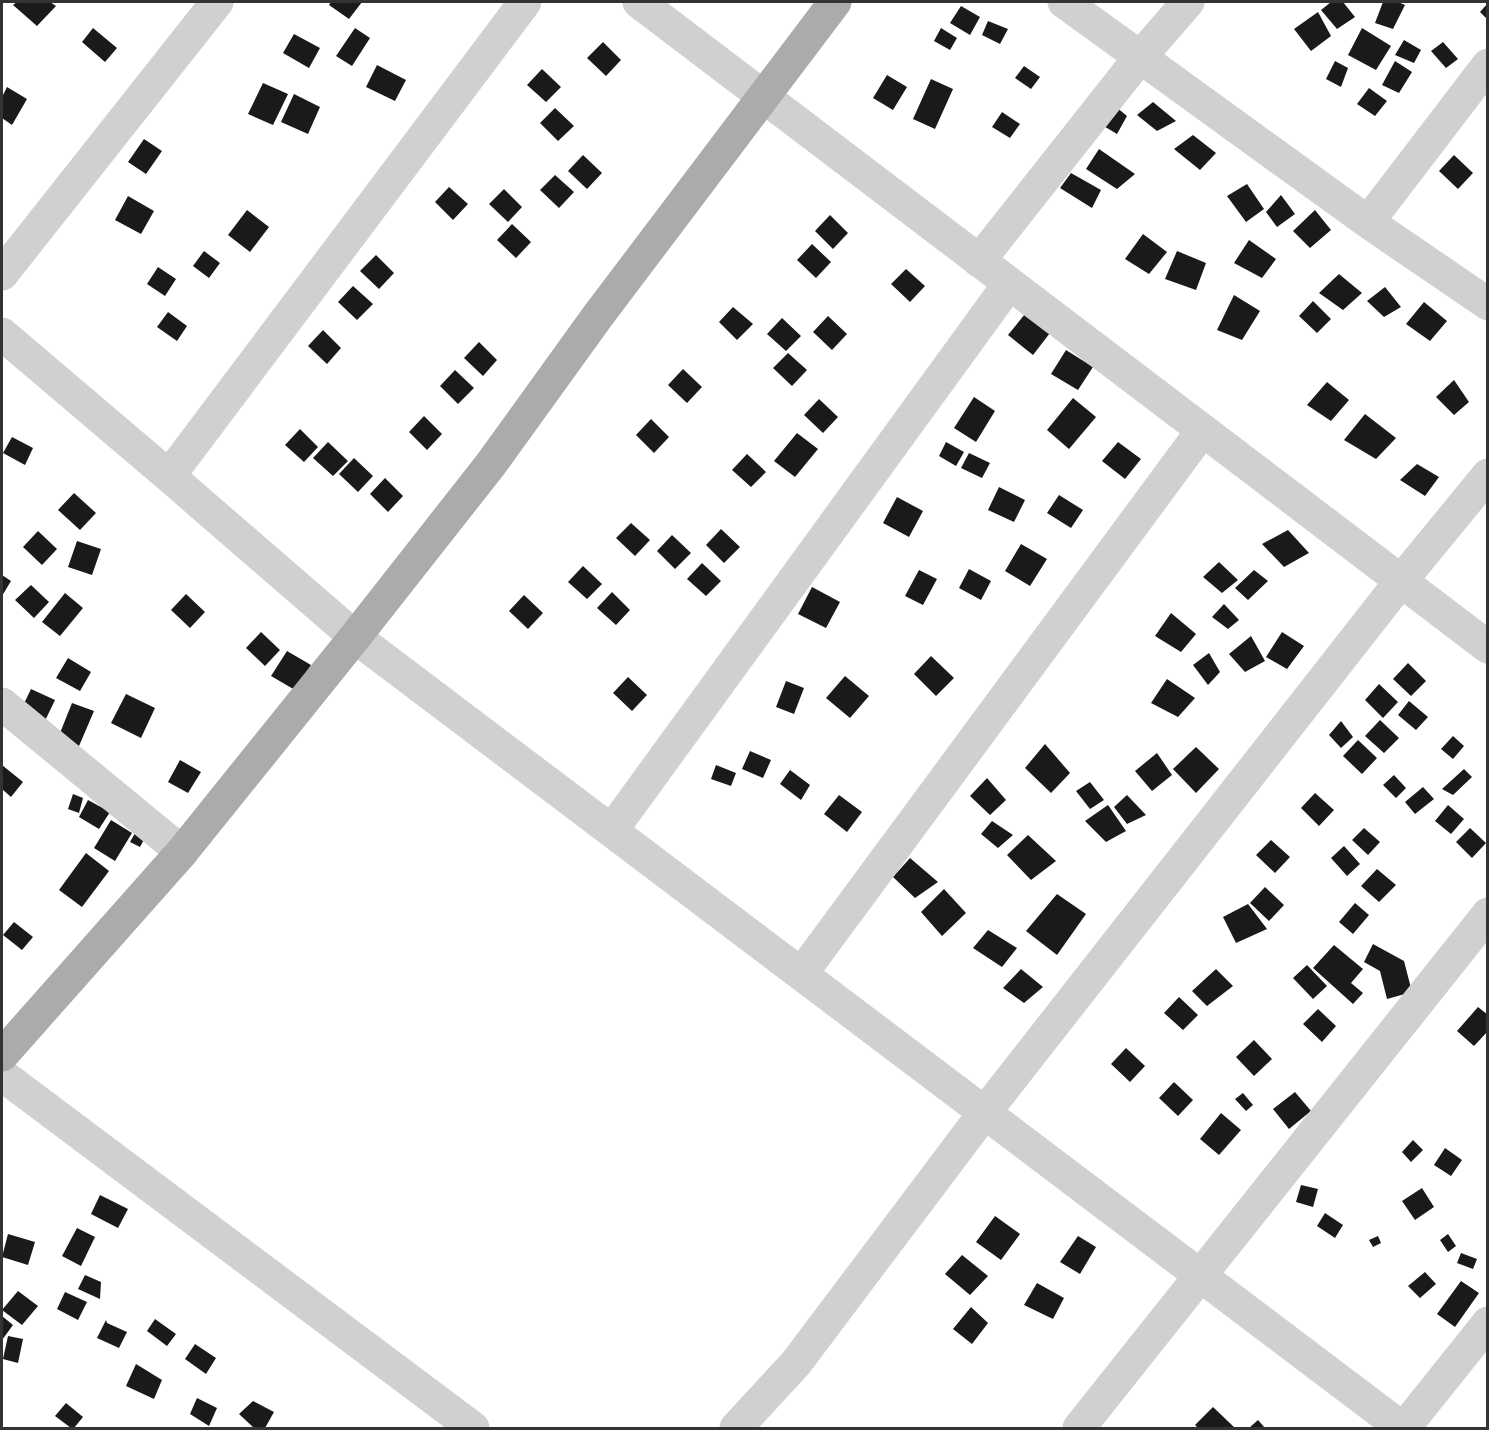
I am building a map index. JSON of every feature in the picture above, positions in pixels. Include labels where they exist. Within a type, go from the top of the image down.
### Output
[{"type":"main road","points":[[2,1055],[182,852],[355,637],[490,464],[597,316],[835,2]]},
{"type":"street","points":[[2,274],[217,2]]},
{"type":"street","points":[[169,476],[525,2]]},
{"type":"street","points":[[639,2],[1488,647]]},
{"type":"street","points":[[1064,2],[1368,222],[1488,304]]},
{"type":"street","points":[[980,261],[1141,56],[1188,2]]},
{"type":"street","points":[[1368,222],[1488,65]]},
{"type":"street","points":[[612,830],[1009,284]]},
{"type":"street","points":[[2,334],[355,637],[1403,1428],[1488,1323]]},
{"type":"street","points":[[802,974],[1202,431]]},
{"type":"street","points":[[736,1428],[796,1363],[985,1112],[1401,581],[1488,475]]},
{"type":"street","points":[[2,704],[182,852]]},
{"type":"street","points":[[1079,1428],[1488,914]]},
{"type":"street","points":[[2,1075],[473,1428]]},
{"type":"building","points":[[17,2],[50,2],[56,6],[37,26],[13,5]]},
{"type":"building","points":[[331,2],[362,2],[349,19],[329,5]]},
{"type":"building","points":[[1331,2],[1343,2],[1355,17],[1337,29],[1321,10]]},
{"type":"building","points":[[1383,2],[1398,2],[1405,5],[1393,29],[1375,23]]},
{"type":"building","points":[[1488,3],[1488,20],[1480,12]]},
{"type":"building","points":[[961,6],[980,17],[970,35],[950,23]]},
{"type":"building","points":[[1318,12],[1331,36],[1311,51],[1294,29]]},
{"type":"building","points":[[988,21],[1008,29],[1000,44],[982,35]]},
{"type":"building","points":[[93,28],[117,48],[105,62],[82,42]]},
{"type":"building","points":[[355,28],[370,38],[352,66],[336,56]]},
{"type":"building","points":[[941,28],[957,38],[950,50],[934,41]]},
{"type":"building","points":[[1362,28],[1391,46],[1376,70],[1348,55]]},
{"type":"building","points":[[294,34],[320,48],[309,68],[283,53]]},
{"type":"building","points":[[1404,40],[1421,50],[1414,63],[1395,55]]},
{"type":"building","points":[[603,42],[621,60],[606,76],[587,58]]},
{"type":"building","points":[[1443,42],[1458,59],[1446,68],[1431,51]]},
{"type":"building","points":[[1335,61],[1348,68],[1341,87],[1326,79]]},
{"type":"building","points":[[1395,61],[1412,72],[1399,93],[1382,85]]},
{"type":"building","points":[[377,65],[406,80],[395,101],[366,87]]},
{"type":"building","points":[[1024,66],[1040,77],[1031,89],[1015,78]]},
{"type":"building","points":[[542,69],[561,87],[546,102],[527,85]]},
{"type":"building","points":[[887,75],[907,87],[893,110],[873,98]]},
{"type":"building","points":[[931,79],[953,89],[935,129],[913,119]]},
{"type":"building","points":[[263,83],[288,94],[273,125],[248,114]]},
{"type":"building","points":[[7,87],[27,99],[12,125],[2,118],[2,97]]},
{"type":"building","points":[[1369,88],[1387,101],[1375,116],[1357,104]]},
{"type":"building","points":[[294,94],[320,107],[308,134],[281,122]]},
{"type":"building","points":[[1110,102],[1127,116],[1117,134],[1097,122]]},
{"type":"building","points":[[1153,102],[1176,121],[1157,131],[1137,115]]},
{"type":"building","points":[[555,108],[574,126],[558,141],[540,123]]},
{"type":"building","points":[[1002,112],[1020,124],[1010,138],[992,127]]},
{"type":"building","points":[[1193,135],[1216,153],[1200,170],[1174,149]]},
{"type":"building","points":[[144,139],[162,151],[146,174],[128,162]]},
{"type":"building","points":[[1099,149],[1135,174],[1117,189],[1086,169]]},
{"type":"building","points":[[583,155],[602,173],[587,189],[568,171]]},
{"type":"building","points":[[1454,155],[1473,173],[1458,189],[1439,171]]},
{"type":"building","points":[[1071,173],[1101,190],[1092,208],[1060,188]]},
{"type":"building","points":[[555,175],[574,192],[559,208],[540,190]]},
{"type":"building","points":[[1247,184],[1264,209],[1246,222],[1227,196]]},
{"type":"building","points":[[449,187],[468,204],[453,220],[435,202]]},
{"type":"building","points":[[504,189],[522,207],[508,222],[489,204]]},
{"type":"building","points":[[1281,195],[1295,214],[1277,227],[1266,212]]},
{"type":"building","points":[[128,196],[154,211],[141,234],[115,220]]},
{"type":"building","points":[[247,210],[269,227],[250,252],[228,235]]},
{"type":"building","points":[[1315,210],[1331,230],[1310,248],[1293,231]]},
{"type":"building","points":[[830,215],[848,233],[833,249],[815,231]]},
{"type":"building","points":[[512,224],[531,242],[516,258],[497,240]]},
{"type":"building","points":[[1143,234],[1167,252],[1149,274],[1125,259]]},
{"type":"building","points":[[1249,240],[1276,259],[1262,278],[1234,263]]},
{"type":"building","points":[[812,244],[831,262],[816,278],[797,260]]},
{"type":"building","points":[[204,251],[220,263],[209,278],[193,266]]},
{"type":"building","points":[[1177,251],[1206,263],[1196,290],[1165,279]]},
{"type":"building","points":[[376,255],[394,273],[379,289],[360,271]]},
{"type":"building","points":[[158,267],[176,279],[165,296],[147,284]]},
{"type":"building","points":[[906,269],[925,286],[910,302],[891,284]]},
{"type":"building","points":[[1339,274],[1362,293],[1343,310],[1319,293]]},
{"type":"building","points":[[353,286],[373,304],[357,320],[338,302]]},
{"type":"building","points":[[1385,287],[1401,307],[1384,317],[1367,301]]},
{"type":"building","points":[[1234,295],[1260,311],[1242,340],[1217,330]]},
{"type":"building","points":[[1313,301],[1331,319],[1317,333],[1299,316]]},
{"type":"building","points":[[1424,302],[1447,321],[1430,341],[1406,324]]},
{"type":"building","points":[[733,307],[753,324],[737,340],[719,322]]},
{"type":"building","points":[[168,312],[187,326],[177,341],[157,327]]},
{"type":"building","points":[[1025,314],[1050,333],[1033,355],[1008,335]]},
{"type":"building","points":[[828,316],[847,334],[832,350],[813,332]]},
{"type":"building","points":[[782,318],[801,336],[786,351],[767,334]]},
{"type":"building","points":[[323,330],[341,348],[327,364],[308,346]]},
{"type":"building","points":[[479,342],[497,360],[483,376],[464,358]]},
{"type":"building","points":[[1066,350],[1093,367],[1078,390],[1051,374]]},
{"type":"building","points":[[788,353],[807,370],[792,386],[773,368]]},
{"type":"building","points":[[683,369],[702,387],[687,403],[668,385]]},
{"type":"building","points":[[455,370],[474,388],[458,404],[440,386]]},
{"type":"building","points":[[1454,380],[1469,402],[1454,415],[1436,397]]},
{"type":"building","points":[[1327,382],[1349,400],[1331,421],[1307,405]]},
{"type":"building","points":[[974,397],[995,411],[976,442],[954,428]]},
{"type":"building","points":[[1073,398],[1096,417],[1069,449],[1047,430]]},
{"type":"building","points":[[819,399],[838,417],[823,433],[804,415]]},
{"type":"building","points":[[1365,414],[1396,438],[1376,459],[1344,440]]},
{"type":"building","points":[[424,416],[442,434],[427,450],[409,432]]},
{"type":"building","points":[[651,419],[669,437],[654,453],[636,435]]},
{"type":"building","points":[[300,429],[318,447],[304,462],[285,445]]},
{"type":"building","points":[[797,433],[818,449],[795,477],[774,461]]},
{"type":"building","points":[[12,437],[33,448],[25,465],[3,453]]},
{"type":"building","points":[[328,442],[348,461],[333,476],[313,458]]},
{"type":"building","points":[[946,442],[964,452],[956,466],[939,456]]},
{"type":"building","points":[[1118,442],[1141,459],[1125,479],[1102,461]]},
{"type":"building","points":[[969,453],[990,463],[982,478],[961,468]]},
{"type":"building","points":[[747,454],[766,472],[751,487],[732,470]]},
{"type":"building","points":[[354,458],[373,476],[358,492],[339,474]]},
{"type":"building","points":[[1417,464],[1439,477],[1425,496],[1400,480]]},
{"type":"building","points":[[385,478],[403,496],[388,512],[370,494]]},
{"type":"building","points":[[999,487],[1025,500],[1014,522],[988,510]]},
{"type":"building","points":[[74,493],[96,513],[80,530],[58,510]]},
{"type":"building","points":[[1059,495],[1083,510],[1071,528],[1047,513]]},
{"type":"building","points":[[897,497],[923,511],[909,537],[883,523]]},
{"type":"building","points":[[631,523],[650,540],[635,556],[616,538]]},
{"type":"building","points":[[721,529],[740,547],[724,563],[706,545]]},
{"type":"building","points":[[1288,530],[1309,553],[1284,567],[1262,544]]},
{"type":"building","points":[[38,531],[57,549],[42,565],[23,547]]},
{"type":"building","points":[[672,535],[691,553],[675,569],[657,551]]},
{"type":"building","points":[[77,541],[101,549],[92,575],[68,567]]},
{"type":"building","points":[[1021,544],[1047,559],[1030,586],[1005,571]]},
{"type":"building","points":[[1219,562],[1238,580],[1222,593],[1203,577]]},
{"type":"building","points":[[702,563],[721,581],[706,596],[687,579]]},
{"type":"building","points":[[583,566],[602,584],[587,599],[568,582]]},
{"type":"building","points":[[969,569],[991,581],[981,600],[959,588]]},
{"type":"building","points":[[919,570],[937,579],[923,605],[905,596]]},
{"type":"building","points":[[1254,570],[1268,581],[1248,600],[1235,588]]},
{"type":"building","points":[[2,575],[11,581],[2,596]]},
{"type":"building","points":[[31,585],[49,602],[34,618],[15,600]]},
{"type":"building","points":[[812,587],[840,602],[826,628],[798,614]]},
{"type":"building","points":[[612,592],[630,610],[616,625],[597,608]]},
{"type":"building","points":[[65,593],[83,608],[60,636],[42,622]]},
{"type":"building","points":[[186,594],[205,612],[190,628],[171,610]]},
{"type":"building","points":[[524,595],[543,613],[528,629],[509,611]]},
{"type":"building","points":[[1224,604],[1239,620],[1228,629],[1212,617]]},
{"type":"building","points":[[1171,613],[1196,634],[1181,652],[1155,636]]},
{"type":"building","points":[[261,632],[280,650],[265,666],[246,648]]},
{"type":"building","points":[[1282,632],[1304,646],[1287,669],[1266,657]]},
{"type":"building","points":[[1251,636],[1265,661],[1245,672],[1229,654]]},
{"type":"building","points":[[287,651],[311,665],[295,690],[271,676]]},
{"type":"building","points":[[1209,653],[1220,672],[1208,685],[1193,665]]},
{"type":"building","points":[[931,656],[954,678],[936,696],[914,674]]},
{"type":"building","points":[[68,658],[91,672],[80,691],[56,678]]},
{"type":"building","points":[[1408,663],[1426,681],[1411,696],[1393,679]]},
{"type":"building","points":[[845,676],[869,696],[850,718],[826,698]]},
{"type":"building","points":[[628,677],[647,695],[632,711],[613,693]]},
{"type":"building","points":[[1167,679],[1195,698],[1178,717],[1151,703]]},
{"type":"building","points":[[786,681],[804,688],[794,714],[776,707]]},
{"type":"building","points":[[1379,684],[1398,702],[1383,718],[1365,700]]},
{"type":"building","points":[[31,689],[55,700],[42,727],[18,716]]},
{"type":"building","points":[[126,694],[155,708],[141,738],[111,723]]},
{"type":"building","points":[[1409,701],[1428,717],[1416,730],[1398,715]]},
{"type":"building","points":[[72,703],[94,711],[79,746],[58,738]]},
{"type":"building","points":[[1380,720],[1399,738],[1384,753],[1365,736]]},
{"type":"building","points":[[1341,721],[1353,737],[1341,748],[1329,735]]},
{"type":"building","points":[[1453,736],[1464,746],[1453,759],[1441,749]]},
{"type":"building","points":[[1358,740],[1377,758],[1362,774],[1343,756]]},
{"type":"building","points":[[1045,744],[1070,773],[1051,793],[1025,768]]},
{"type":"building","points":[[1196,747],[1219,769],[1196,793],[1173,769]]},
{"type":"building","points":[[750,751],[771,760],[763,778],[742,769]]},
{"type":"building","points":[[1157,753],[1172,775],[1152,791],[1135,771]]},
{"type":"building","points":[[180,760],[201,772],[188,793],[168,782]]},
{"type":"building","points":[[2,765],[23,782],[11,797],[2,789]]},
{"type":"building","points":[[716,765],[736,773],[731,786],[711,779]]},
{"type":"building","points":[[1464,769],[1472,777],[1453,795],[1442,789]]},
{"type":"building","points":[[790,770],[810,785],[801,800],[780,784]]},
{"type":"building","points":[[1394,775],[1406,788],[1396,798],[1383,785]]},
{"type":"building","points":[[987,778],[1006,800],[990,815],[970,796]]},
{"type":"building","points":[[1090,782],[1104,800],[1090,809],[1076,791]]},
{"type":"building","points":[[1423,787],[1434,799],[1415,814],[1405,802]]},
{"type":"building","points":[[1315,793],[1334,810],[1319,826],[1301,808]]},
{"type":"building","points":[[73,794],[83,798],[79,813],[68,809]]},
{"type":"building","points":[[839,795],[862,812],[847,832],[824,814]]},
{"type":"building","points":[[1127,795],[1146,815],[1127,824],[1114,807]]},
{"type":"building","points":[[88,800],[110,812],[99,829],[79,817]]},
{"type":"building","points":[[1108,805],[1126,831],[1106,842],[1085,821]]},
{"type":"building","points":[[1448,805],[1464,819],[1451,834],[1435,821]]},
{"type":"building","points":[[111,820],[132,833],[115,861],[94,848]]},
{"type":"building","points":[[992,821],[1013,835],[998,848],[981,834]]},
{"type":"building","points":[[139,826],[149,830],[140,847],[130,842]]},
{"type":"building","points":[[1364,828],[1380,842],[1368,855],[1352,840]]},
{"type":"building","points":[[1470,828],[1486,843],[1472,858],[1456,842]]},
{"type":"building","points":[[1028,835],[1056,861],[1031,880],[1007,855]]},
{"type":"building","points":[[1271,840],[1290,857],[1275,873],[1256,855]]},
{"type":"building","points":[[1344,846],[1360,864],[1347,876],[1331,858]]},
{"type":"building","points":[[86,853],[109,871],[82,907],[59,890]]},
{"type":"building","points":[[910,858],[938,882],[915,898],[893,877]]},
{"type":"building","points":[[1377,869],[1396,885],[1379,902],[1361,886]]},
{"type":"building","points":[[1265,887],[1284,905],[1269,921],[1250,903]]},
{"type":"building","points":[[944,889],[966,913],[942,936],[921,912]]},
{"type":"building","points":[[1057,894],[1086,914],[1057,955],[1026,931]]},
{"type":"building","points":[[1355,903],[1369,915],[1353,934],[1339,922]]},
{"type":"building","points":[[1248,904],[1267,929],[1236,943],[1223,917]]},
{"type":"building","points":[[14,922],[33,937],[22,950],[3,935]]},
{"type":"building","points":[[988,930],[1017,948],[1002,967],[973,948]]},
{"type":"building","points":[[1373,944],[1404,961],[1412,992],[1387,999],[1380,971],[1364,962]]},
{"type":"building","points":[[1334,945],[1363,969],[1351,983],[1363,993],[1353,1004],[1313,968]]},
{"type":"building","points":[[1307,965],[1327,986],[1313,999],[1293,978]]},
{"type":"building","points":[[1021,969],[1043,987],[1024,1003],[1003,988]]},
{"type":"building","points":[[1216,969],[1233,986],[1207,1006],[1192,991]]},
{"type":"building","points":[[1179,997],[1198,1015],[1183,1030],[1164,1013]]},
{"type":"building","points":[[1478,1007],[1488,1015],[1488,1031],[1474,1046],[1457,1031]]},
{"type":"building","points":[[1318,1009],[1336,1026],[1322,1042],[1303,1024]]},
{"type":"building","points":[[1254,1040],[1272,1059],[1254,1076],[1236,1057]]},
{"type":"building","points":[[1126,1048],[1145,1066],[1130,1082],[1111,1064]]},
{"type":"building","points":[[1174,1082],[1193,1100],[1178,1116],[1159,1098]]},
{"type":"building","points":[[1295,1092],[1311,1111],[1289,1129],[1273,1109]]},
{"type":"building","points":[[1243,1093],[1253,1105],[1246,1111],[1235,1099]]},
{"type":"building","points":[[1221,1113],[1241,1130],[1219,1155],[1200,1139]]},
{"type":"building","points":[[1413,1140],[1423,1150],[1411,1162],[1402,1152]]},
{"type":"building","points":[[1445,1148],[1462,1160],[1451,1176],[1434,1165]]},
{"type":"building","points":[[1301,1185],[1318,1189],[1313,1207],[1296,1202]]},
{"type":"building","points":[[1422,1188],[1434,1207],[1415,1220],[1402,1201]]},
{"type":"building","points":[[100,1195],[128,1209],[118,1228],[91,1214]]},
{"type":"building","points":[[1325,1213],[1343,1225],[1335,1238],[1317,1226]]},
{"type":"building","points":[[995,1216],[1020,1234],[1001,1260],[976,1242]]},
{"type":"building","points":[[77,1228],[95,1237],[81,1266],[62,1256]]},
{"type":"building","points":[[8,1234],[35,1242],[28,1265],[2,1257]]},
{"type":"building","points":[[1448,1234],[1456,1246],[1448,1252],[1440,1240]]},
{"type":"building","points":[[1078,1236],[1096,1247],[1080,1274],[1060,1262]]},
{"type":"building","points":[[1378,1236],[1381,1243],[1373,1247],[1369,1240]]},
{"type":"building","points":[[1461,1253],[1477,1259],[1473,1269],[1457,1263]]},
{"type":"building","points":[[962,1255],[988,1276],[970,1295],[945,1274]]},
{"type":"building","points":[[1425,1272],[1436,1284],[1420,1298],[1408,1286]]},
{"type":"building","points":[[85,1275],[101,1282],[100,1299],[78,1289]]},
{"type":"building","points":[[1461,1281],[1479,1293],[1455,1327],[1437,1314]]},
{"type":"building","points":[[1037,1283],[1064,1298],[1053,1319],[1024,1305]]},
{"type":"building","points":[[18,1291],[38,1306],[22,1325],[2,1310]]},
{"type":"building","points":[[65,1292],[87,1302],[78,1320],[57,1309]]},
{"type":"building","points":[[971,1307],[988,1323],[972,1344],[953,1329]]},
{"type":"building","points":[[2,1316],[13,1325],[2,1340]]},
{"type":"building","points":[[155,1319],[176,1334],[167,1346],[147,1331]]},
{"type":"building","points":[[106,1320],[107,1323],[127,1332],[119,1348],[97,1338]]},
{"type":"building","points":[[8,1336],[23,1339],[18,1363],[3,1359]]},
{"type":"building","points":[[195,1344],[216,1358],[206,1374],[185,1359]]},
{"type":"building","points":[[136,1364],[162,1380],[154,1399],[126,1386]]},
{"type":"building","points":[[197,1398],[217,1408],[209,1426],[190,1414]]},
{"type":"building","points":[[253,1401],[274,1412],[265,1428],[254,1428],[239,1414]]},
{"type":"building","points":[[66,1403],[83,1417],[74,1428],[55,1416]]},
{"type":"building","points":[[1213,1407],[1235,1428],[1198,1428],[1195,1425]]},
{"type":"building","points":[[1258,1420],[1265,1428],[1249,1428]]}]
